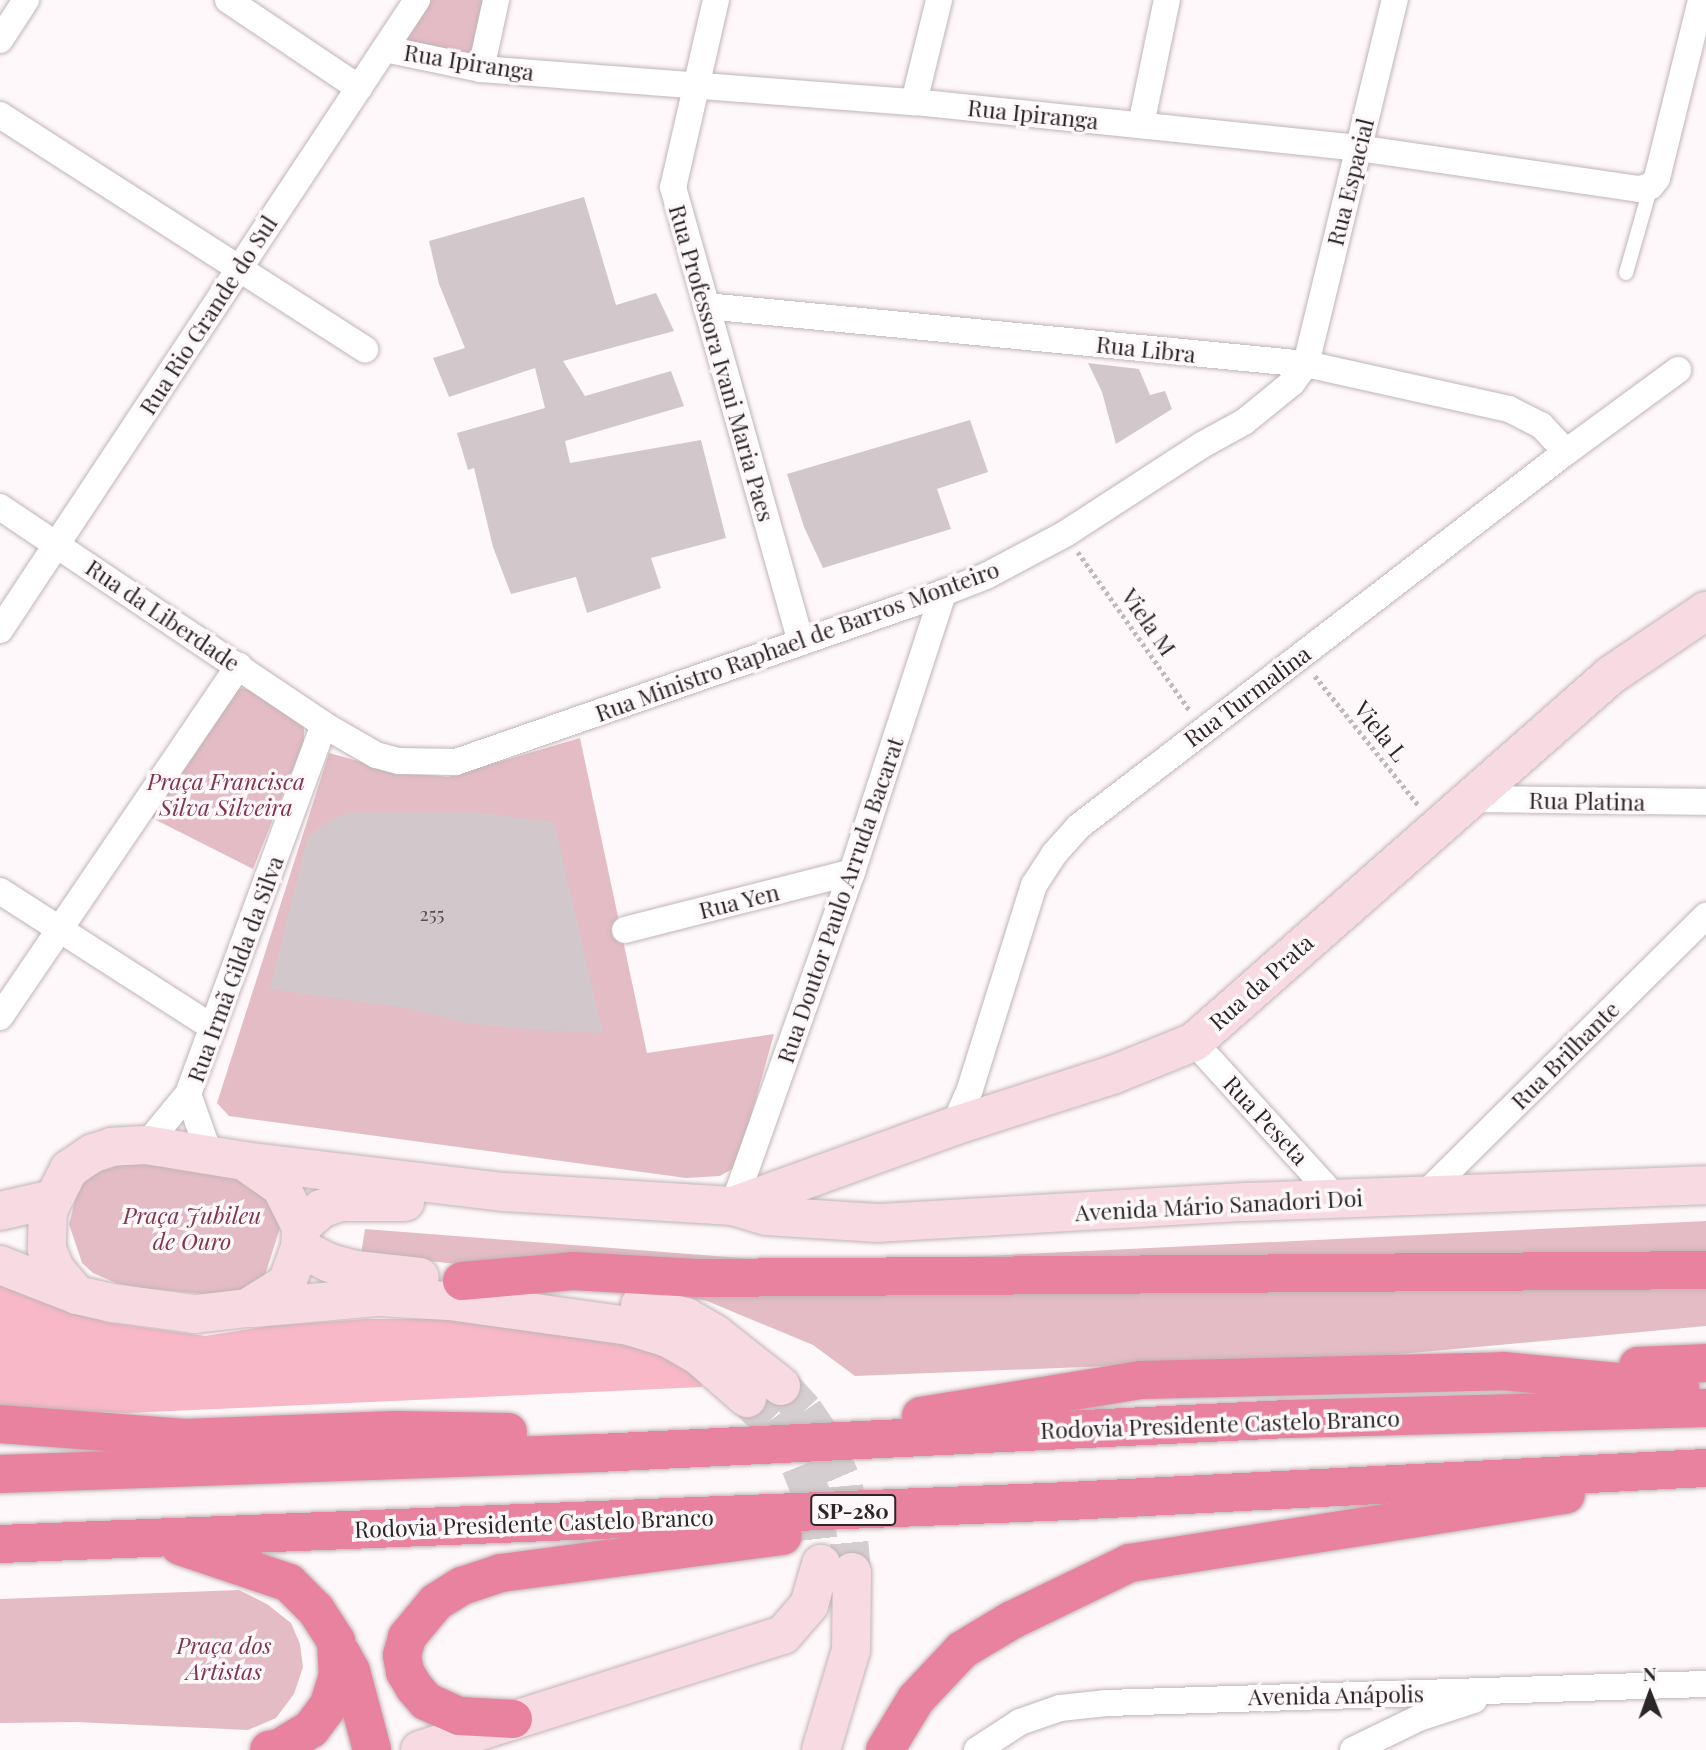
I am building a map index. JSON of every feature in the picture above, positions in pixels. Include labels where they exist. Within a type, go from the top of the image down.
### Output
[{"type":"highway","points":[[462,1281],[573,1271],[696,1278],[1706,1270]]},
{"type":"highway","name":"Rodovia Presidente Castelo Branco","points":[[733,1446],[1140,1380],[1706,1363]]},
{"type":"highway","name":"Rodovia Presidente Castelo Branco","points":[[1503,1371],[1706,1391]]},
{"type":"highway","name":"Rodovia Presidente Castelo Branco","points":[[0,1474],[598,1453],[1289,1419],[1706,1408]]},
{"type":"highway","points":[[0,1423],[185,1438],[395,1430],[533,1433],[598,1453]]},
{"type":"highway","points":[[885,1750],[916,1699],[962,1650],[1012,1620],[1130,1563],[1522,1504],[1706,1468]]},
{"type":"highway","name":"Rodovia Presidente Castelo Branco","points":[[0,1544],[1069,1502],[1706,1468]]},
{"type":"highway","name":"Rodovia Presidente Castelo Branco","points":[[1069,1502],[1522,1504],[1706,1495]]},
{"type":"highway","points":[[513,1720],[459,1716],[425,1701],[405,1672],[402,1655],[407,1637],[436,1602],[461,1586],[501,1573],[1069,1502]]},
{"type":"highway","points":[[155,1538],[289,1583],[316,1610],[351,1671],[372,1750]]},
{"type":"highway","points":[[269,1750],[279,1748],[311,1730],[329,1705],[338,1675],[336,1641]]},
{"type":"main road","name":"Rua da Prata","points":[[733,1206],[954,1126],[1115,1074],[1194,1042],[1611,676],[1706,611]]},
{"type":"main road","points":[[77,1295],[55,1269],[47,1249],[48,1211],[69,1169],[93,1153],[112,1147],[146,1145],[504,1192],[733,1206]]},
{"type":"main road","points":[[0,1265],[77,1295],[194,1314],[378,1297],[449,1301],[629,1326],[668,1338],[764,1392],[715,1334],[686,1317],[641,1305],[356,1270],[330,1263],[300,1237],[281,1187],[227,1157]]},
{"type":"main road","points":[[859,1162],[852,1180],[853,1192],[878,1223]]},
{"type":"main road","name":"Avenida Mário Sanadori Doi","points":[[733,1206],[766,1216],[878,1223],[1424,1195],[1706,1185]]},
{"type":"main road","points":[[247,1308],[287,1283],[300,1237],[321,1209],[340,1202],[365,1200],[440,1205],[504,1192]]},
{"type":"main road","points":[[0,1211],[53,1199]]},
{"type":"main road","points":[[0,1239],[47,1249]]},
{"type":"main road","points":[[420,1750],[783,1635],[836,1568],[852,1650],[821,1750]]},
{"type":"street","points":[[0,40],[26,0]]},
{"type":"street","points":[[228,0],[359,88]]},
{"type":"street","name":"Rua Rio Grande do Sul","points":[[0,630],[417,0]]},
{"type":"street","points":[[481,69],[496,0]]},
{"type":"street","name":"Rua Professora Ivani Maria Paes","points":[[716,0],[694,85],[673,187],[801,642]]},
{"type":"street","points":[[914,102],[939,0]]},
{"type":"street","points":[[1141,125],[1167,0]]},
{"type":"street","name":"Rua Espacial","points":[[1306,364],[1395,0]]},
{"type":"street","points":[[1651,186],[1657,178],[1662,160],[1701,0]]},
{"type":"street","name":"Rua Ipiranga","points":[[385,49],[481,69],[914,102],[1358,148],[1639,190],[1651,186]]},
{"type":"street","points":[[0,115],[365,349]]},
{"type":"street","name":"Rua Libra","points":[[706,306],[1306,364],[1509,410],[1541,425],[1566,452]]},
{"type":"street","name":"Rua Ministro Raphael de Barros Monteiro","points":[[324,725],[376,755],[399,761],[456,762],[943,593],[986,576],[1065,534],[1202,445],[1244,422],[1283,391],[1306,364]]},
{"type":"street","name":"Rua Turmalina","points":[[954,1126],[970,1089],[1034,885],[1054,854],[1078,827],[1566,452],[1678,370]]},
{"type":"street","name":"Rua da Liberdade","points":[[0,507],[239,665],[324,725]]},
{"type":"street","name":"Rua Doutor Paulo Arruda Bacarat","points":[[733,1206],[852,872],[943,593]]},
{"type":"street","points":[[0,1017],[239,665]]},
{"type":"street","name":"Rua Irmã Gilda da Silva","points":[[146,1145],[188,1094],[324,725]]},
{"type":"street","name":"Rua Platina","points":[[1468,799],[1706,802]]},
{"type":"street","name":"Rua Yen","points":[[625,930],[852,872]]},
{"type":"street","points":[[0,891],[213,1028]]},
{"type":"street","name":"Rua Brilhante","points":[[1424,1195],[1706,916]]},
{"type":"street","name":"Rua Peseta","points":[[1194,1042],[1337,1199]]},
{"type":"street","name":"Rua Irmã Gilda da Silva","points":[[188,1094],[227,1157]]},
{"type":"street","name":"Avenida Anápolis","points":[[977,1750],[1020,1722],[1071,1707],[1272,1696],[1706,1684]]},
{"type":"street","points":[[1353,1750],[1419,1718],[1502,1691]]},
{"type":"lane","points":[[1626,273],[1651,186]]},
{"type":"path","name":"Viela M","points":[[1065,534],[1203,729]]},
{"type":"path","name":"Viela L","points":[[1299,657],[1436,827]]},
{"type":"green space","points":[[428,0],[489,0],[479,58],[397,46]]},
{"type":"green space","name":"Praça Francisca Silva Silveira","points":[[242,688],[259,692],[304,725],[304,741],[253,869],[148,816],[225,695]]},
{"type":"green space","points":[[580,738],[647,1053],[774,1034],[737,1166],[720,1176],[686,1178],[229,1116],[217,1103],[329,753],[391,770],[448,777]]},
{"type":"green space","name":"Praça Jubileu de Ouro","points":[[133,1160],[219,1165],[269,1199],[280,1228],[265,1275],[248,1290],[214,1295],[140,1288],[116,1283],[93,1273],[82,1263],[69,1224],[77,1193],[89,1175]]},
{"type":"green space","points":[[1706,1221],[1706,1326],[1389,1355],[855,1376],[813,1345],[707,1301],[591,1278],[361,1254],[365,1229],[820,1264]]},
{"type":"green space","name":"Praça dos Artistas","points":[[239,1590],[267,1604],[291,1623],[300,1644],[303,1667],[294,1694],[276,1718],[248,1730],[76,1722],[0,1723],[0,1599]]},
{"type":"shaded area","points":[[0,1270],[52,1299],[105,1322],[205,1336],[268,1326],[366,1319],[476,1319],[658,1344],[700,1376],[702,1387],[126,1413],[0,1408]]},
{"type":"building","points":[[584,197],[616,305],[656,293],[674,331],[563,361],[585,396],[671,371],[684,406],[565,441],[570,463],[701,440],[726,538],[651,558],[661,588],[587,613],[576,577],[511,594],[493,547],[474,468],[468,470],[457,433],[545,408],[535,368],[449,397],[433,358],[465,348],[439,284],[429,241]]},
{"type":"building","points":[[1088,363],[1139,369],[1150,395],[1165,391],[1172,409],[1116,444],[1102,392]]},
{"type":"building","points":[[970,420],[988,472],[937,489],[951,529],[823,568],[804,527],[787,474]]},
{"type":"building","points":[[465,811],[554,822],[603,1033],[466,1023],[412,1009],[270,989],[307,839],[327,821],[351,812]]},
{"type":"tunnel","points":[[781,1386],[804,1411],[825,1442],[844,1486],[852,1572]]},
{"type":"tunnel","points":[[747,1398],[769,1421],[800,1466],[814,1501],[821,1564]]}]
